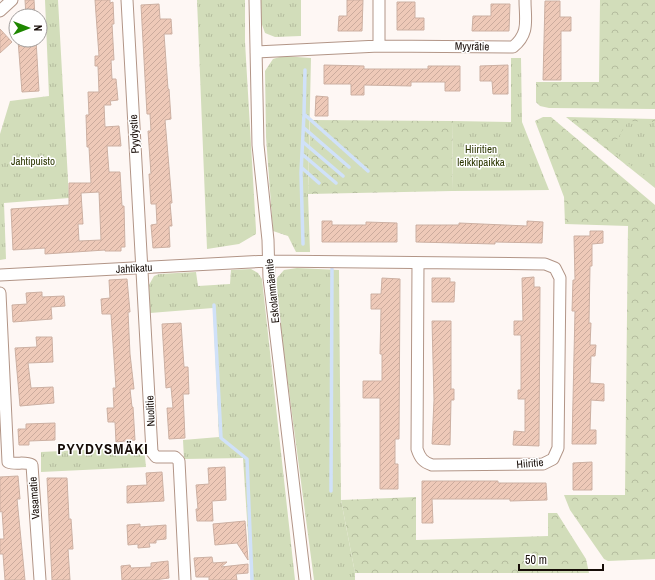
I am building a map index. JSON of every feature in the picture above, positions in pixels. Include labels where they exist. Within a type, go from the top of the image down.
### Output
[{"type":"street","points":[[0,11],[12,0]]},
{"type":"street","name":"Pyydystie","points":[[127,0],[142,268]]},
{"type":"street","name":"Eskolanmäentie","points":[[255,0],[258,145],[268,240],[268,261],[305,580]]},
{"type":"street","points":[[379,0],[379,46]]},
{"type":"street","name":"Myyrätie","points":[[256,52],[379,46],[513,47],[520,41],[525,32],[525,0]]},
{"type":"street","name":"Jahtikatu","points":[[0,275],[268,261]]},
{"type":"street","name":"Hiiritie","points":[[268,261],[545,264],[555,268],[560,278],[558,448],[553,459],[543,464],[432,465],[426,463],[420,458],[417,449],[418,263]]},
{"type":"street","name":"Nuolitie","points":[[142,268],[152,452],[156,457],[175,457],[179,461],[185,580]]},
{"type":"street","name":"Vasamatie","points":[[0,293],[8,462],[14,464],[29,463],[32,465],[40,580]]},
{"type":"green space","name":"Jahtipuisto","points":[[45,0],[58,0],[69,198],[4,203],[6,259],[0,260],[0,134],[10,101],[49,96],[47,48],[48,8],[45,8]]},
{"type":"green space","points":[[197,0],[245,0],[245,42],[256,230],[256,234],[239,244],[207,249]]},
{"type":"green space","points":[[260,0],[301,0],[301,36],[275,37],[265,33],[260,19]]},
{"type":"green space","points":[[600,0],[655,0],[655,109],[549,108],[540,106],[536,102],[536,82],[599,82]]},
{"type":"green space","points":[[283,56],[311,58],[308,194],[310,252],[296,252],[288,236],[273,231],[266,137],[265,71],[273,59]]},
{"type":"green space","name":"Hiiritien leikkipaikka","points":[[511,58],[521,58],[522,122],[549,190],[452,191],[453,121],[511,122]]},
{"type":"green space","points":[[543,117],[551,117],[655,205],[655,559],[608,561],[604,559],[570,510],[564,495],[625,495],[628,226],[565,224],[564,197],[535,121]]},
{"type":"green space","points":[[566,117],[655,119],[655,188]]},
{"type":"green space","points":[[310,120],[453,121],[452,191],[308,194]]},
{"type":"green space","points":[[628,121],[655,122],[655,184],[611,150]]},
{"type":"green space","points":[[297,268],[339,270],[341,500],[355,573],[355,580],[314,580],[276,293],[277,278],[284,270]]},
{"type":"green space","points":[[251,269],[258,273],[262,279],[295,580],[251,580],[243,458],[184,459],[183,440],[219,437],[213,308],[150,313],[149,285],[154,276],[159,274],[196,272],[198,286],[230,284],[231,270]]},
{"type":"green space","points":[[144,447],[146,467],[41,472],[41,452]]},
{"type":"green space","points":[[416,497],[416,540],[548,536],[548,513],[557,513],[586,559],[589,573],[355,573],[341,500]]},
{"type":"building","points":[[25,0],[34,0],[34,8],[26,8]]},
{"type":"building","points":[[95,0],[110,0],[110,3],[113,2],[114,24],[112,24],[114,60],[111,60],[112,79],[116,79],[118,100],[110,101],[111,105],[104,105],[105,127],[119,126],[121,146],[107,146],[109,172],[120,172],[122,206],[124,206],[125,247],[121,247],[121,251],[105,250],[45,254],[45,248],[13,250],[11,209],[69,205],[69,183],[91,183],[89,147],[87,147],[86,115],[89,115],[88,92],[99,92],[98,66],[95,66],[95,56],[99,56]],"holes":[[[99,192],[101,240],[79,241],[78,224],[83,224],[81,193]]]},
{"type":"building","points":[[347,0],[363,0],[362,31],[338,31],[339,16],[347,16]]},
{"type":"building","points":[[545,1],[560,1],[560,17],[571,17],[571,31],[561,31],[561,80],[543,80]]},
{"type":"building","points":[[397,2],[415,2],[415,18],[424,18],[424,30],[397,30]]},
{"type":"building","points":[[159,4],[160,19],[171,19],[172,34],[164,34],[171,119],[165,120],[172,203],[170,203],[172,226],[169,226],[170,247],[153,248],[151,225],[157,224],[156,204],[151,204],[149,174],[151,174],[148,131],[151,131],[150,114],[147,114],[141,5]]},
{"type":"building","points":[[491,4],[510,4],[509,31],[472,31],[473,16],[491,16]]},
{"type":"building","points":[[0,29],[8,38],[8,46],[0,53]]},
{"type":"building","points":[[19,48],[36,48],[39,91],[22,92]]},
{"type":"building","points":[[324,65],[364,66],[364,69],[428,69],[428,66],[460,66],[460,91],[445,91],[445,82],[411,82],[411,86],[364,85],[364,95],[351,95],[351,84],[324,84]]},
{"type":"building","points":[[508,65],[508,94],[493,94],[492,81],[480,81],[480,66]]},
{"type":"building","points":[[316,96],[328,97],[328,116],[315,116]]},
{"type":"building","points":[[322,221],[332,221],[332,225],[366,225],[366,222],[397,223],[397,242],[322,242]]},
{"type":"building","points":[[527,221],[543,222],[542,243],[495,242],[495,244],[416,242],[416,225],[459,225],[459,223],[527,226]]},
{"type":"building","points":[[590,231],[603,231],[603,243],[592,244],[589,323],[591,323],[590,345],[596,345],[595,356],[591,356],[590,383],[604,384],[604,401],[591,400],[590,430],[596,430],[596,444],[572,444],[575,311],[572,311],[573,280],[575,280],[574,236],[590,236]]},
{"type":"building","points":[[534,277],[534,287],[540,287],[539,446],[513,445],[514,431],[525,432],[525,399],[518,399],[518,390],[521,390],[521,335],[514,335],[514,321],[523,321],[522,278]]},
{"type":"building","points":[[382,278],[400,279],[399,439],[395,439],[395,464],[398,464],[398,489],[380,489],[380,398],[363,398],[363,381],[382,381],[382,354],[380,354],[381,309],[371,309],[371,294],[381,294]]},
{"type":"building","points":[[432,278],[450,278],[450,282],[455,282],[454,302],[432,302]]},
{"type":"building","points":[[127,279],[130,312],[128,312],[130,354],[134,389],[130,389],[133,407],[135,440],[116,442],[115,422],[108,422],[107,408],[114,408],[113,388],[116,388],[111,314],[102,314],[101,299],[110,298],[109,280]]},
{"type":"building","points":[[42,292],[42,297],[64,296],[65,306],[51,307],[52,319],[13,322],[12,305],[27,304],[26,293]]},
{"type":"building","points":[[432,321],[451,321],[451,389],[454,389],[454,400],[451,400],[450,445],[432,444],[434,400]]},
{"type":"building","points":[[181,323],[184,367],[188,367],[189,394],[183,394],[185,438],[169,439],[167,408],[173,408],[171,387],[166,388],[162,324]]},
{"type":"building","points":[[36,337],[52,337],[53,362],[28,363],[31,388],[53,387],[54,403],[20,406],[15,348],[37,347]]},
{"type":"building","points":[[55,423],[55,440],[29,441],[29,445],[19,445],[18,429],[26,429],[26,424]]},
{"type":"building","points":[[592,462],[592,490],[573,490],[573,463]]},
{"type":"building","points":[[225,467],[226,500],[212,501],[213,521],[197,521],[196,509],[198,509],[196,485],[209,484],[208,468]]},
{"type":"building","points":[[162,472],[164,501],[127,503],[127,486],[147,485],[146,473]]},
{"type":"building","points":[[18,476],[20,499],[17,499],[25,580],[5,580],[3,554],[0,554],[0,539],[4,539],[2,511],[0,512],[0,477]]},
{"type":"building","points":[[47,478],[67,478],[69,519],[71,519],[73,549],[68,549],[70,580],[52,580]]},
{"type":"building","points":[[422,481],[498,481],[498,483],[546,483],[547,500],[510,501],[510,499],[432,499],[433,523],[422,523]]},
{"type":"building","points":[[245,521],[248,560],[237,543],[215,545],[213,524]]},
{"type":"building","points":[[140,524],[140,527],[166,525],[166,539],[156,540],[156,543],[149,543],[150,547],[138,548],[138,544],[128,545],[127,525]]},
{"type":"building","points":[[212,557],[213,563],[227,562],[221,567],[248,564],[248,573],[236,574],[237,580],[209,580],[209,577],[196,577],[194,558]]},
{"type":"building","points":[[168,561],[169,578],[154,580],[122,580],[121,566],[130,565],[131,568],[151,567],[151,563]]},
{"type":"waterway","points":[[303,244],[301,173],[305,70]]},
{"type":"waterway","points":[[304,114],[368,171]]},
{"type":"waterway","points":[[304,128],[349,167]]},
{"type":"waterway","points":[[303,142],[343,176]]},
{"type":"waterway","points":[[302,154],[336,183]]},
{"type":"waterway","points":[[302,168],[319,183]]},
{"type":"waterway","points":[[331,491],[332,269]]},
{"type":"waterway","points":[[214,305],[221,438],[247,459],[252,580]]},
{"type":"district","name":"PYYDYSMÄKI","points":[[103,449]]}]
